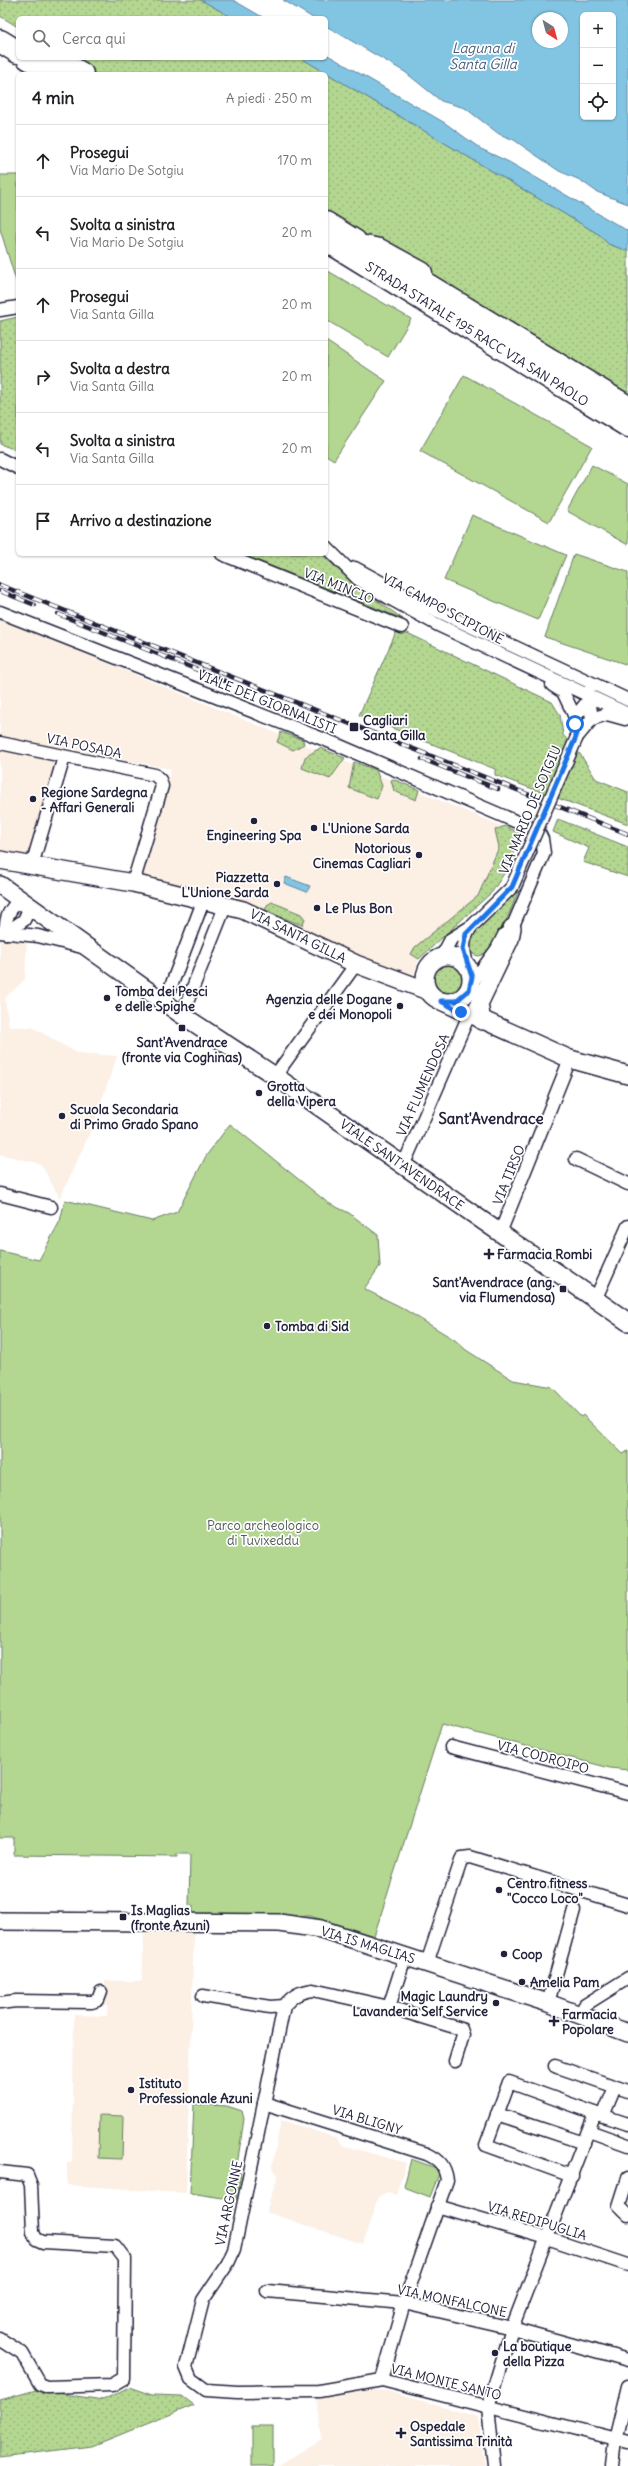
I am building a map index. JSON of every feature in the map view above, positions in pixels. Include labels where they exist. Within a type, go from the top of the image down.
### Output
[{"type":"highway","points":[[0,24],[16,34]]},
{"type":"highway","points":[[0,41],[16,51]]},
{"type":"highway","points":[[31,60],[51,72]]},
{"type":"highway","points":[[59,60],[79,72]]},
{"type":"highway","name":"STRADA STATALE 195 RACC VIA SAN PAOLO","points":[[328,224],[628,407]]},
{"type":"highway","name":"STRADA STATALE 195 RACC VIA SAN PAOLO","points":[[328,241],[538,372],[628,426]]},
{"type":"highway","points":[[365,247],[379,250],[420,272],[628,398]]},
{"type":"highway","points":[[538,372],[555,387],[628,436]]},
{"type":"street","points":[[0,310],[16,307]]},
{"type":"street","points":[[0,459],[16,467]]},
{"type":"street","name":"VIA CAMPO SCIPIONE","points":[[328,549],[340,559],[358,579],[438,625],[628,714]]},
{"type":"street","name":"VIA MINCIO","points":[[227,556],[402,627]]},
{"type":"street","name":"VIA CAMPO SCIPIONE","points":[[340,559],[396,591],[628,700]]},
{"type":"street","name":"VIALE DEI GIORNALISTI","points":[[0,612],[327,740],[538,831],[542,839],[544,853],[512,928],[504,935],[497,949],[469,989]]},
{"type":"street","name":"VIA CAMPO SCIPIONE","points":[[538,659],[544,667],[580,684],[587,690],[590,697]]},
{"type":"street","name":"VIA CAMPO SCIPIONE","points":[[540,674],[544,681],[563,692],[575,717]]},
{"type":"street","name":"VIA CAMPO SCIPIONE","points":[[590,697],[604,695],[628,706]]},
{"type":"street","points":[[575,717],[590,697]]},
{"type":"street","points":[[590,697],[592,720],[607,714],[628,720]]},
{"type":"street","name":"VIA MARIO DE SOTGIU","points":[[575,717],[576,737]]},
{"type":"street","name":"VIA MARIO DE SOTGIU","points":[[467,964],[463,949],[466,934],[472,926],[512,887],[576,737],[592,720]]},
{"type":"street","name":"VIA POSADA","points":[[0,743],[154,775],[160,780],[162,786],[132,883]]},
{"type":"street","points":[[32,865],[64,757]]},
{"type":"street","points":[[1,881],[2,868],[5,860]]},
{"type":"street","name":"VIA SANTA GILLA","points":[[5,860],[132,883],[226,904],[243,910],[356,964],[435,996],[475,1018],[570,1059],[628,1075]]},
{"type":"street","name":"VIALE SANT'AVENDRACE","points":[[1,881],[24,905],[85,948],[182,1015],[275,1076],[628,1322]]},
{"type":"street","points":[[165,1002],[204,900]]},
{"type":"street","points":[[182,1015],[226,904]]},
{"type":"street","points":[[0,912],[24,905]]},
{"type":"street","points":[[3,932],[24,920],[24,905]]},
{"type":"street","points":[[3,932],[10,910],[24,905]]},
{"type":"street","name":"VIA MARIO DE SOTGIU","points":[[442,956],[451,939],[472,926]]},
{"type":"street","points":[[475,1018],[479,1004],[510,939],[512,928]]},
{"type":"street","points":[[3,932],[38,936],[85,948]]},
{"type":"street","points":[[469,989],[451,1002],[435,996],[425,978],[426,971],[435,959],[442,956],[456,956],[467,964],[470,970],[469,989],[475,1018]]},
{"type":"street","points":[[275,1076],[356,964]]},
{"type":"street","name":"VIA FLUMENDOSA","points":[[403,1166],[475,1018]]},
{"type":"street","name":"VIA TIRSO","points":[[500,1233],[570,1059]]},
{"type":"street","points":[[576,1159],[628,1184]]},
{"type":"street","points":[[0,1194],[51,1208]]},
{"type":"street","points":[[595,1300],[628,1226]]},
{"type":"street","name":"VIA CODROIPO","points":[[451,1747],[628,1794]]},
{"type":"street","points":[[427,1963],[462,1858],[470,1857],[628,1905]]},
{"type":"street","points":[[548,2003],[574,1910]]},
{"type":"street","name":"VIA IS MAGLIAS","points":[[0,1921],[279,1923],[321,1929],[548,2003],[628,2033]]},
{"type":"street","points":[[389,2007],[405,1957]]},
{"type":"street","points":[[579,2014],[585,2005],[628,1978]]},
{"type":"street","points":[[203,1996],[270,2007],[284,2006],[301,1992],[313,1990],[389,2007],[462,2029],[463,2035],[455,2061]]},
{"type":"street","points":[[0,2003],[16,2001],[92,2002],[98,2000],[101,1992]]},
{"type":"street","name":"VIA ARGONNE","points":[[206,2390],[191,2379],[186,2367],[203,2300],[228,2263],[234,2250],[284,2006]]},
{"type":"street","points":[[555,2066],[628,2091]]},
{"type":"street","points":[[572,2176],[486,2145],[509,2082],[628,2124]]},
{"type":"street","points":[[494,2466],[488,2407],[512,2328],[589,2131],[615,2087]]},
{"type":"street","name":"VIA BLIGNY","points":[[264,2103],[427,2154],[439,2160],[445,2169],[447,2180],[436,2206]]},
{"type":"street","points":[[497,2114],[584,2143]]},
{"type":"street","points":[[589,2131],[628,2145]]},
{"type":"street","points":[[0,2172],[27,2175],[31,2184],[33,2232],[36,2238],[43,2242],[115,2246],[122,2252],[125,2259],[124,2378],[112,2386],[47,2387],[40,2384],[22,2353],[0,2339]]},
{"type":"street","points":[[628,2178],[619,2206],[628,2215]]},
{"type":"street","points":[[382,2380],[404,2302],[436,2206]]},
{"type":"street","name":"VIA REDIPUGLIA","points":[[436,2206],[547,2238],[628,2265]]},
{"type":"street","name":"VIA MONFALCONE","points":[[267,2291],[404,2302],[512,2328],[628,2360]]},
{"type":"street","name":"VIA MONTE SANTO","points":[[206,2390],[238,2392],[319,2391],[382,2380],[615,2440],[628,2442]]},
{"type":"street","points":[[612,2466],[615,2440],[628,2386]]},
{"type":"shaded area","points":[[0,619],[521,834],[507,869],[492,892],[419,959],[411,980],[219,896],[141,875],[171,769],[67,748],[39,856],[0,855]]},
{"type":"shaded area","points":[[0,938],[27,940],[25,979],[5,998],[9,1027],[32,1027],[77,1053],[117,1056],[92,1128],[60,1198],[41,1164],[0,1154]]},
{"type":"shaded area","name":"Istituto Professionale Azuni","points":[[144,1933],[194,1933],[186,2193],[67,2185],[67,2163],[72,2163],[74,2015],[107,2016],[108,2005],[105,2005],[105,1981],[142,1981]]},
{"type":"shaded area","points":[[281,2120],[337,2138],[341,2145],[406,2163],[396,2195],[388,2193],[378,2197],[363,2244],[266,2212],[278,2175],[272,2166]]},
{"type":"shaded area","name":"Ospedale Santissima Trinità","points":[[372,2390],[387,2391],[478,2417],[485,2466],[277,2466],[322,2439],[317,2399]]},
{"type":"green space","points":[[0,0],[201,0],[229,16],[16,16],[16,26],[0,16]]},
{"type":"green space","points":[[71,60],[304,60],[325,72],[92,72]]},
{"type":"green space","points":[[328,74],[600,235],[608,244],[628,251],[628,393],[407,259],[328,216]]},
{"type":"green space","points":[[0,175],[16,175],[16,281],[0,229]]},
{"type":"green space","points":[[328,271],[411,319],[388,357],[328,321]]},
{"type":"green space","points":[[16,317],[16,450],[0,444],[0,321]]},
{"type":"green space","points":[[328,342],[386,381],[334,460],[328,456]]},
{"type":"green space","points":[[464,375],[592,446],[549,522],[420,451]]},
{"type":"green space","points":[[592,465],[628,484],[628,545],[567,511]]},
{"type":"green space","points":[[472,515],[566,555],[538,620],[444,580]]},
{"type":"green space","points":[[574,554],[628,572],[628,665],[545,637]]},
{"type":"green space","points":[[246,556],[323,556],[357,586],[403,619]]},
{"type":"green space","points":[[397,630],[401,630],[552,702],[560,715],[563,735],[580,754],[596,779],[628,792],[628,824],[495,775],[495,769],[359,715]]},
{"type":"green space","points":[[281,732],[303,740],[304,744],[293,750],[277,742]]},
{"type":"green space","points":[[320,748],[345,758],[330,779],[302,768],[305,757]]},
{"type":"green space","points":[[354,762],[376,770],[382,786],[377,799],[349,788]]},
{"type":"green space","points":[[393,779],[419,790],[416,800],[394,791],[391,780]]},
{"type":"green space","points":[[558,819],[628,847],[628,877],[583,862],[589,848],[553,832]]},
{"type":"green space","points":[[505,826],[521,834],[507,869],[492,892],[419,959],[411,954],[415,947],[478,896],[499,847],[495,830]]},
{"type":"green space","points":[[519,890],[503,928],[492,946],[486,953],[479,956],[471,952],[470,944],[474,935],[493,913]]},
{"type":"green space","points":[[272,902],[301,914],[305,919],[302,925],[265,911],[267,905]]},
{"type":"green space","points":[[451,961],[460,966],[464,971],[464,985],[460,990],[455,994],[445,995],[441,994],[432,985],[431,975],[432,971],[441,962]]},
{"type":"green space","name":"Parco archeologico di Tuvixeddu","points":[[230,1124],[328,1203],[349,1213],[378,1235],[380,1266],[364,1289],[399,1306],[455,1340],[466,1350],[513,1380],[552,1387],[581,1417],[583,1415],[623,1454],[628,1451],[628,1770],[610,1768],[442,1724],[374,1936],[310,1916],[193,1915],[193,1906],[189,1905],[190,1854],[177,1854],[177,1857],[14,1855],[14,1838],[0,1838],[0,1251],[39,1260],[60,1221],[65,1200],[152,1221],[177,1212],[206,1156]]},
{"type":"green space","points":[[194,2104],[227,2106],[242,2111],[244,2119],[236,2172],[241,2173],[236,2200],[190,2193]]},
{"type":"green space","points":[[99,2115],[123,2116],[122,2159],[98,2158]]},
{"type":"green space","points":[[411,2159],[436,2168],[439,2174],[430,2197],[404,2187]]},
{"type":"green space","points":[[129,2387],[152,2395],[182,2396],[194,2405],[92,2446],[0,2457],[0,2400],[36,2390],[103,2400]]},
{"type":"green space","points":[[252,2426],[273,2426],[273,2466],[252,2466]]},
{"type":"water","points":[[201,0],[233,0],[261,16],[229,16]]},
{"type":"water","name":"Laguna di Santa Gilla","points":[[283,0],[628,0],[628,204],[597,192],[580,180],[559,171],[514,140],[499,134],[465,108],[441,101],[405,72],[328,27],[328,16],[310,16]]},
{"type":"water","points":[[328,55],[445,123],[481,149],[509,162],[628,231],[628,251],[608,244],[600,235],[328,74],[328,72],[325,72],[304,60],[328,60]]},
{"type":"water","points":[[286,877],[310,886],[307,892],[284,883]]},
{"type":"railway","points":[[0,585],[628,834]]},
{"type":"railway","points":[[0,591],[35,605]]},
{"type":"railway","points":[[58,614],[225,681]]},
{"type":"railway","points":[[422,759],[498,789]]},
{"type":"place","name":"Cagliari Santa Gilla","points":[[354,727]]},
{"type":"place","name":"Regione Sardegna - Affari Generali","points":[[33,799]]},
{"type":"place","name":"Engineering Spa","points":[[254,821]]},
{"type":"place","name":"L'Unione Sarda","points":[[314,828]]},
{"type":"place","name":"Notorious Cinemas Cagliari","points":[[419,855]]},
{"type":"place","name":"Piazzetta L'Unione Sarda","points":[[277,884]]},
{"type":"place","name":"Le Plus Bon","points":[[317,908]]},
{"type":"place","name":"Tomba dei Pesci e delle Spighe","points":[[107,998]]},
{"type":"place","name":"Agenzia delle Dogane e dei Monopoli","points":[[400,1006]]},
{"type":"place","name":"Sant'Avendrace (fronte via Coghinas)","points":[[182,1028]]},
{"type":"place","name":"Grotta della Vipera","points":[[259,1093]]},
{"type":"place","name":"Scuola Secondaria di Primo Grado Spano","points":[[62,1116]]},
{"type":"place","name":"Farmacia Rombi","points":[[489,1254]]},
{"type":"place","name":"Sant'Avendrace (ang. via Flumendosa)","points":[[563,1289]]},
{"type":"place","name":"Tomba di Sid","points":[[267,1326]]},
{"type":"place","name":"Centro fitness \"Cocco Loco\"","points":[[499,1890]]},
{"type":"place","name":"Is Maglias (fronte Azuni)","points":[[123,1917]]},
{"type":"place","name":"Coop","points":[[504,1954]]},
{"type":"place","name":"Amelia Pam","points":[[522,1982]]},
{"type":"place","name":"Magic Laundry Lavanderia Self Service","points":[[496,2003]]},
{"type":"place","name":"Farmacia Popolare","points":[[554,2021]]},
{"type":"place","name":"Istituto Professionale Azuni","points":[[131,2090]]},
{"type":"place","name":"La boutique della Pizza","points":[[495,2353]]},
{"type":"place","name":"Ospedale Santissima Trinità","points":[[401,2433]]},
{"type":"district","name":"Sant'Avendrace","points":[[491,1118]]},
{"type":"route","points":[[461,1012],[441,1001],[456,1001],[466,995],[472,984],[472,977],[463,949],[466,934],[472,926],[512,887],[576,737],[575,724]]}]
